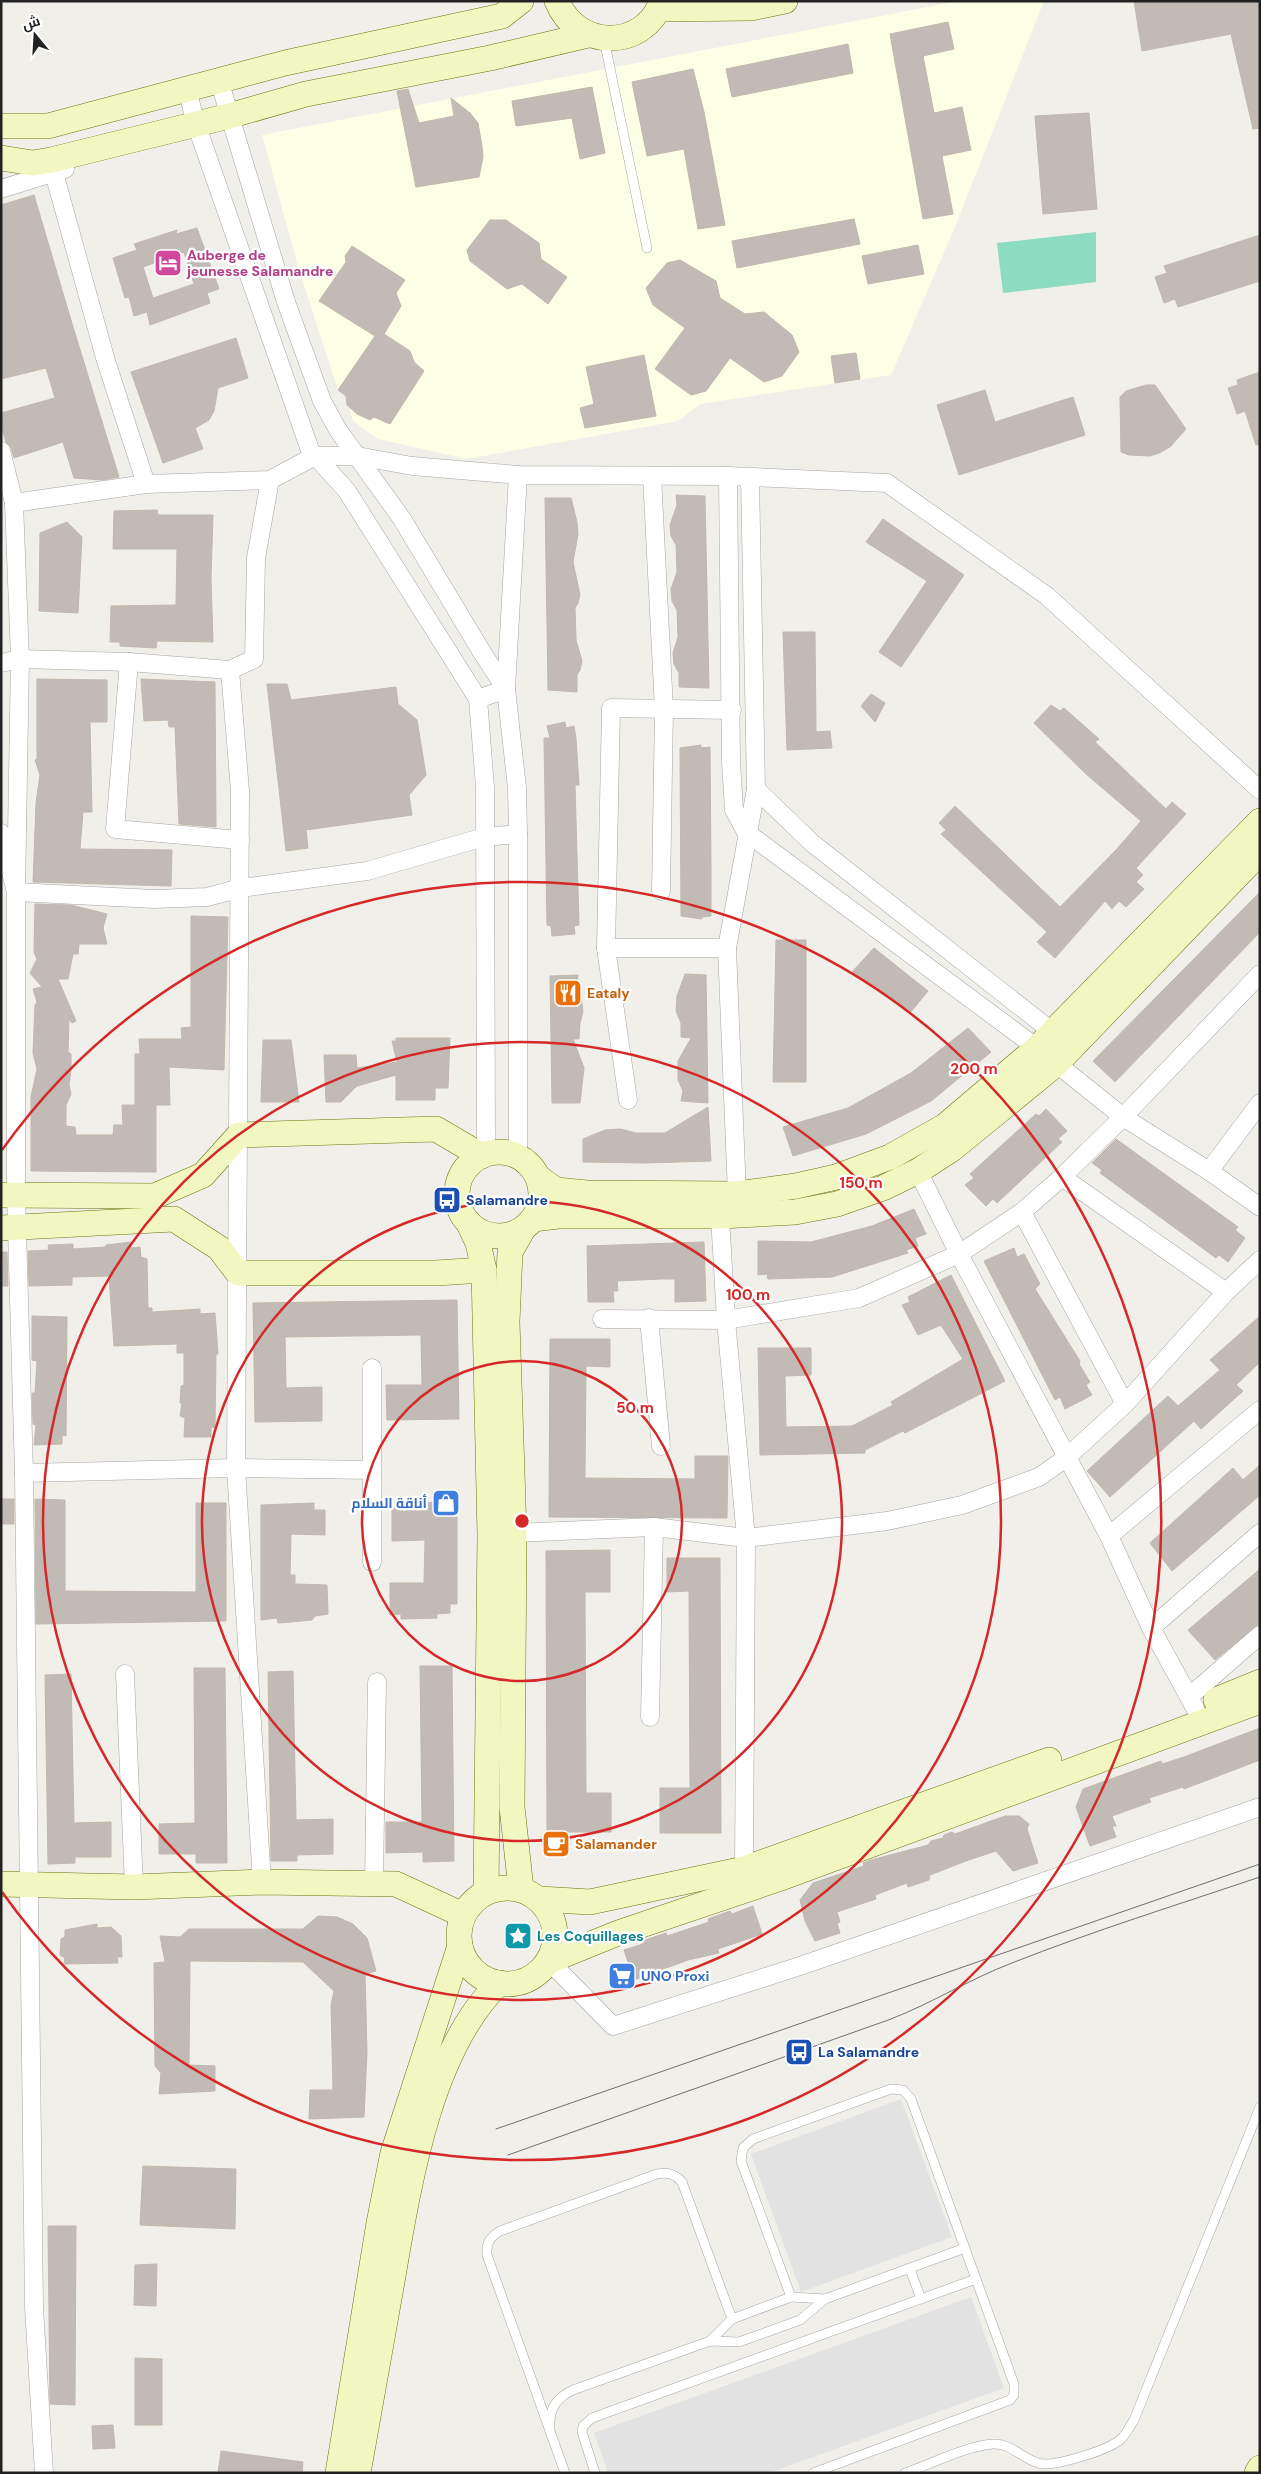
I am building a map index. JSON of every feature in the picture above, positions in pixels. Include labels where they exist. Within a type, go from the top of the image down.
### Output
[{"type":"street","points":[[1,126],[48,126],[219,80],[412,34],[502,16],[521,1]]},
{"type":"street","points":[[556,1],[561,12],[573,25],[596,37]]},
{"type":"street","points":[[1,158],[33,162],[139,139],[306,94],[596,37],[621,38],[636,32],[650,22],[661,5],[751,8],[785,1]]},
{"type":"street","points":[[219,80],[286,302],[322,401],[338,430],[402,519],[482,654],[506,689]]},
{"type":"street","points":[[187,89],[196,124],[310,450],[347,491],[478,699],[485,787],[484,1155]]},
{"type":"street","points":[[1,189],[54,173],[139,139]]},
{"type":"street","points":[[54,173],[106,361],[146,484]]},
{"type":"street","points":[[1,451],[14,503],[20,659],[16,892],[9,921],[8,1194],[24,1473],[34,2307],[44,2473]]},
{"type":"street","points":[[14,503],[146,484],[270,480],[315,456],[357,456],[412,466],[518,475],[728,476],[887,483],[1047,596],[1260,790]]},
{"type":"street","points":[[518,475],[506,689],[517,788],[518,1156]]},
{"type":"street","points":[[652,476],[664,709],[661,891]]},
{"type":"street","points":[[728,476],[732,710],[731,762],[734,810],[746,832],[1049,1048]]},
{"type":"street","points":[[737,1194],[727,948],[746,832],[756,789],[750,478]]},
{"type":"street","points":[[1,663],[20,659],[129,662],[230,670],[254,659],[256,558],[270,480]]},
{"type":"street","points":[[129,662],[115,829],[240,840]]},
{"type":"street","points":[[230,670],[240,791],[241,888],[236,1468],[262,1882]]},
{"type":"street","points":[[478,699],[506,689]]},
{"type":"street","points":[[628,1100],[606,948],[611,708],[732,710]]},
{"type":"street","points":[[756,789],[812,844],[1049,1048],[1123,1117],[1209,1171],[1260,1207]]},
{"type":"street","points":[[468,1222],[480,1231],[494,1236],[509,1235],[528,1224],[558,1216],[720,1216],[796,1212],[837,1204],[883,1188],[918,1171],[952,1149],[1049,1048],[1260,821]]},
{"type":"street","points":[[1,833],[16,892]]},
{"type":"street","points":[[16,892],[154,898],[206,897],[241,888],[367,871],[484,837],[518,834]]},
{"type":"street","points":[[486,1892],[490,1535],[484,1270],[478,1243],[460,1210],[457,1197],[458,1183],[464,1170],[484,1155],[502,1151],[518,1156],[531,1166],[539,1178],[556,1190],[587,1193],[737,1194],[796,1186],[836,1178],[890,1157],[945,1126],[1049,1048],[1260,852]]},
{"type":"street","points":[[606,948],[727,948]]},
{"type":"street","points":[[602,1319],[726,1320],[859,1298],[959,1254],[1022,1212],[1062,1177],[1123,1117],[1260,974]]},
{"type":"street","points":[[1209,1171],[1260,1103]]},
{"type":"street","points":[[8,1194],[155,1196],[203,1175],[239,1135],[436,1129],[484,1155]]},
{"type":"street","points":[[918,1171],[959,1254],[1109,1536],[1151,1628],[1192,1702]]},
{"type":"street","points":[[1062,1177],[1226,1292]]},
{"type":"street","points":[[539,1178],[542,1192],[540,1206],[510,1252],[507,1322],[514,1533],[512,1807],[530,1894],[550,1912],[556,1928],[555,1946],[549,1961],[538,1974],[523,1982],[499,1983],[490,1981],[475,1972],[465,1960],[460,1946],[459,1930],[463,1915],[472,1902],[486,1892],[509,1887],[530,1894],[590,1902],[744,1869],[1192,1702],[1260,1682]]},
{"type":"street","points":[[1022,1212],[1125,1404]]},
{"type":"street","points":[[720,1216],[726,1320],[746,1538],[744,1869]]},
{"type":"street","points":[[9,1228],[174,1219],[219,1248],[238,1273]]},
{"type":"street","points":[[514,1533],[654,1527],[746,1538],[887,1521],[962,1505],[1039,1477],[1066,1458],[1125,1404],[1226,1292],[1260,1260]]},
{"type":"street","points":[[238,1273],[436,1273],[484,1270]]},
{"type":"street","points":[[649,1318],[661,1446]]},
{"type":"street","points":[[372,1368],[372,1562]]},
{"type":"street","points":[[1109,1536],[1260,1410]]},
{"type":"street","points":[[24,1473],[236,1468],[371,1470]]},
{"type":"street","points":[[650,1717],[654,1527]]},
{"type":"street","points":[[1151,1628],[1260,1534]]},
{"type":"street","points":[[1192,1702],[1260,1635]]},
{"type":"street","points":[[125,1674],[134,1887]]},
{"type":"street","points":[[374,1883],[377,1682]]},
{"type":"street","points":[[549,1961],[618,1933],[778,1879],[1260,1701]]},
{"type":"street","points":[[549,1961],[613,2026],[800,1966],[1260,1808]]},
{"type":"street","points":[[1,1884],[134,1887],[262,1882],[396,1884],[463,1915]]},
{"type":"street","points":[[338,2473],[379,2223],[393,2153],[460,1946]]},
{"type":"street","points":[[358,2473],[416,2155],[451,2054],[467,2021],[484,1997],[499,1983]]},
{"type":"street","points":[[1257,2473],[1260,2468]]},
{"type":"lane","points":[[596,37],[647,248]]},
{"type":"lane","points":[[791,2297],[741,2161],[743,2148],[753,2139],[891,2089],[903,2090],[911,2099],[1014,2384],[1014,2395],[1010,2400],[813,2473]]},
{"type":"lane","points":[[905,2473],[980,2446],[994,2444],[1008,2446],[1037,2463],[1047,2466],[1109,2446],[1120,2440],[1134,2420],[1260,2107]]},
{"type":"lane","points":[[565,2473],[487,2255],[488,2241],[500,2231],[657,2174],[670,2174],[682,2182],[732,2319]]},
{"type":"lane","points":[[551,2433],[552,2410],[556,2401],[564,2394],[710,2341],[739,2342],[800,2320],[825,2299],[965,2248]]},
{"type":"lane","points":[[910,2269],[921,2299]]},
{"type":"lane","points":[[595,2473],[582,2432],[583,2426],[592,2418],[976,2279]]},
{"type":"lane","points":[[710,2341],[732,2319],[791,2297],[825,2299]]},
{"type":"shaded area","points":[[959,1],[1044,1],[955,227],[891,375],[700,404],[678,421],[467,459],[378,439],[353,421],[346,396],[338,390],[299,270],[262,135]]},
{"type":"shaded area","points":[[901,2099],[952,2237],[801,2292],[751,2154]]},
{"type":"shaded area","points":[[971,2297],[1004,2388],[769,2473],[608,2473],[594,2433]]},
{"type":"green space","points":[[1096,232],[1096,282],[1003,293],[997,243]]},
{"type":"building","points":[[1134,1],[1260,1],[1260,128],[1253,129],[1231,34],[1142,51]]},
{"type":"building","points":[[948,22],[954,49],[923,56],[934,113],[962,107],[971,150],[942,156],[953,214],[923,219],[890,34]]},
{"type":"building","points":[[848,44],[853,73],[732,97],[726,69]]},
{"type":"building","points":[[693,69],[704,112],[725,225],[698,229],[684,149],[647,156],[632,82]]},
{"type":"building","points":[[592,87],[605,153],[580,159],[572,118],[516,126],[512,101]]},
{"type":"building","points":[[408,89],[419,123],[454,116],[451,98],[470,113],[478,123],[482,146],[483,157],[479,177],[416,187],[397,91]]},
{"type":"building","points":[[1089,113],[1097,209],[1043,214],[1035,116]]},
{"type":"building","points":[[34,195],[119,477],[102,480],[74,478],[63,442],[14,458],[11,448],[6,442],[1,425],[1,413],[55,398],[46,368],[1,379],[1,205]]},
{"type":"building","points":[[854,219],[860,244],[737,268],[732,241]]},
{"type":"building","points":[[490,220],[506,220],[539,243],[541,259],[567,277],[548,304],[522,284],[507,289],[470,261],[467,250]]},
{"type":"building","points":[[197,228],[219,289],[207,293],[210,303],[150,325],[147,312],[134,316],[129,297],[125,298],[113,258],[137,250],[134,244],[177,230],[176,234]],"holes":[[[184,252],[194,284],[153,298],[143,267]]]},
{"type":"building","points":[[1260,235],[1260,281],[1178,307],[1175,299],[1164,303],[1155,277],[1167,273],[1164,266]]},
{"type":"building","points":[[918,245],[924,274],[868,284],[862,256]]},
{"type":"building","points":[[352,246],[405,280],[396,293],[401,306],[384,334],[410,351],[414,362],[424,371],[390,424],[374,417],[370,420],[357,414],[347,405],[346,396],[338,390],[375,336],[319,301],[346,262],[345,256]]},
{"type":"building","points":[[680,260],[716,281],[720,298],[745,314],[764,312],[792,335],[799,352],[782,376],[764,382],[730,358],[706,391],[691,395],[655,369],[685,328],[653,305],[646,288],[667,263]]},
{"type":"building","points":[[236,338],[248,378],[218,388],[214,411],[209,420],[195,428],[203,449],[163,463],[131,372]]},
{"type":"building","points":[[856,353],[860,379],[835,383],[831,356]]},
{"type":"building","points":[[644,355],[656,416],[585,428],[580,408],[594,404],[586,367]]},
{"type":"building","points":[[1260,372],[1260,444],[1256,445],[1245,411],[1237,414],[1228,388],[1238,385],[1237,380]]},
{"type":"building","points":[[1146,385],[1155,385],[1186,429],[1170,447],[1159,453],[1150,456],[1129,455],[1121,452],[1120,397],[1126,391]]},
{"type":"building","points":[[985,390],[995,422],[1073,397],[1085,435],[959,475],[937,405]]},
{"type":"building","points":[[676,495],[705,496],[709,688],[679,687],[679,673],[674,664],[673,653],[678,637],[677,610],[672,601],[671,589],[677,572],[676,545],[671,536],[670,525],[677,505]]},
{"type":"building","points":[[545,498],[571,498],[577,522],[578,534],[573,562],[580,595],[575,608],[576,640],[582,661],[577,675],[577,692],[548,690]]},
{"type":"building","points":[[157,510],[158,515],[213,515],[211,579],[213,642],[157,641],[156,648],[120,646],[120,642],[110,642],[111,606],[176,605],[177,549],[113,549],[114,511]]},
{"type":"building","points":[[883,519],[964,575],[901,667],[879,652],[927,581],[866,542]]},
{"type":"building","points":[[67,522],[82,537],[78,613],[39,611],[40,533]]},
{"type":"building","points":[[783,632],[815,632],[816,732],[830,731],[832,748],[787,750]]},
{"type":"building","points":[[37,679],[107,680],[107,722],[90,722],[92,812],[83,812],[80,849],[172,850],[171,886],[33,882],[36,803],[40,775],[35,760],[37,759]]},
{"type":"building","points":[[141,679],[215,682],[216,827],[179,824],[175,727],[169,727],[168,720],[144,721]]},
{"type":"building","points":[[267,684],[287,684],[291,700],[396,687],[398,704],[417,720],[426,775],[409,795],[412,815],[306,830],[308,848],[286,851]]},
{"type":"building","points":[[871,694],[885,703],[875,722],[861,706]]},
{"type":"building","points":[[1051,705],[1060,711],[1064,708],[1099,739],[1095,742],[1166,809],[1172,802],[1186,814],[1136,868],[1143,875],[1136,882],[1144,889],[1126,907],[1119,901],[1112,909],[1105,901],[1055,958],[1037,942],[1047,932],[941,834],[946,830],[939,823],[955,806],[1060,907],[1117,849],[1141,821],[1086,774],[1034,723]]},
{"type":"building","points":[[565,722],[566,728],[574,726],[576,738],[579,785],[575,785],[579,925],[574,926],[575,934],[552,936],[551,926],[547,925],[544,738],[550,738],[547,726]]},
{"type":"building","points":[[701,745],[701,748],[710,747],[711,866],[711,916],[702,917],[702,919],[681,916],[680,748]]},
{"type":"building","points":[[1260,892],[1260,932],[1115,1082],[1093,1061]]},
{"type":"building","points":[[35,904],[71,905],[107,914],[103,928],[107,944],[79,944],[78,954],[73,954],[68,979],[58,979],[76,1021],[72,1023],[69,1019],[68,1052],[71,1054],[69,1085],[71,1094],[66,1105],[66,1126],[75,1127],[76,1135],[113,1135],[114,1125],[123,1125],[122,1105],[135,1105],[135,1054],[140,1054],[139,1039],[182,1039],[181,1028],[191,1027],[191,916],[228,917],[224,1070],[169,1067],[170,1105],[156,1105],[156,1172],[31,1171],[31,1097],[37,1069],[33,1053],[35,1005],[37,1002],[33,989],[42,987],[30,973],[37,959],[34,952]]},
{"type":"building","points":[[776,940],[806,940],[806,1082],[773,1082]]},
{"type":"building","points":[[874,948],[928,991],[910,1013],[852,972]]},
{"type":"building","points":[[685,974],[706,975],[708,1103],[681,1101],[683,1091],[678,1080],[678,1061],[691,1038],[681,1037],[681,1023],[676,1011],[677,996]]},
{"type":"building","points":[[578,975],[577,985],[580,988],[583,1012],[579,1039],[573,1039],[584,1068],[580,1103],[552,1103],[550,976]]},
{"type":"building","points":[[968,1028],[991,1052],[931,1101],[866,1134],[793,1156],[783,1127],[848,1108],[911,1073]]},
{"type":"building","points":[[396,1038],[450,1038],[448,1088],[435,1088],[435,1100],[396,1100],[396,1075],[357,1086],[341,1102],[326,1102],[324,1055],[356,1055],[357,1068],[397,1062],[392,1041],[396,1041]]},
{"type":"building","points":[[263,1040],[291,1040],[299,1102],[261,1102]]},
{"type":"building","points":[[708,1107],[711,1161],[583,1162],[583,1139],[605,1130],[620,1129],[636,1133],[665,1133]]},
{"type":"building","points":[[1046,1109],[1067,1131],[1058,1139],[1062,1142],[997,1203],[993,1199],[986,1206],[965,1185],[974,1178],[970,1174],[1036,1114],[1039,1116]]},
{"type":"building","points":[[1116,1139],[1238,1227],[1235,1230],[1245,1238],[1228,1262],[1219,1255],[1216,1258],[1100,1173],[1102,1170],[1092,1163]]},
{"type":"building","points":[[914,1209],[926,1234],[915,1238],[918,1246],[906,1250],[908,1253],[832,1277],[768,1279],[767,1274],[758,1275],[758,1241],[811,1242],[872,1226]]},
{"type":"building","points":[[131,1242],[131,1248],[140,1247],[141,1257],[147,1259],[148,1308],[152,1308],[152,1312],[200,1309],[200,1314],[215,1313],[218,1354],[216,1354],[215,1428],[211,1427],[211,1437],[184,1437],[185,1418],[180,1416],[182,1403],[180,1403],[181,1386],[184,1385],[184,1353],[177,1353],[177,1344],[114,1346],[109,1276],[72,1277],[72,1285],[29,1286],[28,1251],[49,1250],[48,1245],[73,1244],[73,1249],[105,1247],[106,1245]]},
{"type":"building","points":[[704,1242],[706,1301],[675,1302],[675,1279],[661,1279],[617,1281],[618,1291],[613,1291],[614,1302],[588,1302],[587,1246]]},
{"type":"building","points":[[1014,1248],[1017,1257],[1024,1254],[1040,1284],[1035,1289],[1080,1361],[1079,1364],[1090,1382],[1086,1385],[1092,1395],[1065,1409],[1060,1397],[1055,1400],[984,1261]]},
{"type":"building","points":[[1,1252],[7,1252],[8,1286],[1,1286]]},
{"type":"building","points":[[951,1275],[1005,1381],[905,1433],[903,1431],[865,1450],[865,1453],[760,1455],[758,1348],[811,1348],[811,1375],[785,1376],[786,1427],[852,1426],[893,1405],[891,1402],[963,1359],[941,1325],[918,1335],[902,1305],[910,1302],[908,1297]]},
{"type":"building","points":[[457,1300],[459,1419],[387,1420],[386,1385],[422,1385],[421,1335],[285,1337],[286,1388],[322,1387],[322,1421],[255,1422],[253,1303]]},
{"type":"building","points":[[32,1316],[67,1317],[66,1436],[62,1435],[62,1444],[34,1445],[36,1425],[33,1424],[32,1393],[35,1393],[37,1361],[32,1360]]},
{"type":"building","points":[[1260,1316],[1260,1362],[1236,1385],[1243,1391],[1201,1429],[1194,1421],[1110,1497],[1087,1471],[1168,1396],[1178,1406],[1220,1370],[1210,1360]]},
{"type":"building","points":[[550,1339],[610,1339],[610,1367],[586,1366],[585,1478],[695,1479],[695,1456],[728,1456],[727,1518],[549,1517]]},
{"type":"building","points":[[1260,1465],[1260,1495],[1172,1571],[1150,1543],[1233,1468],[1243,1480]]},
{"type":"building","points":[[1,1499],[14,1499],[14,1524],[1,1524]]},
{"type":"building","points":[[35,1499],[65,1500],[65,1591],[196,1592],[196,1503],[226,1503],[226,1621],[36,1624]]},
{"type":"building","points":[[452,1502],[452,1517],[457,1517],[457,1604],[450,1604],[450,1613],[437,1614],[437,1618],[401,1619],[401,1614],[390,1615],[390,1583],[424,1583],[425,1540],[392,1541],[392,1509],[403,1509],[403,1503]]},
{"type":"building","points":[[314,1503],[314,1510],[325,1510],[325,1535],[291,1534],[290,1575],[295,1575],[295,1584],[327,1585],[328,1614],[315,1616],[312,1620],[291,1622],[278,1623],[277,1618],[261,1620],[261,1505]]},
{"type":"building","points":[[610,1550],[610,1592],[585,1592],[586,1793],[611,1793],[611,1832],[547,1832],[546,1551]]},
{"type":"building","points":[[667,1558],[720,1558],[721,1833],[660,1833],[660,1788],[690,1788],[689,1591],[667,1592]]},
{"type":"building","points":[[1260,1569],[1260,1623],[1215,1660],[1188,1630]]},
{"type":"building","points":[[420,1666],[452,1666],[454,1861],[423,1862],[423,1852],[386,1853],[386,1822],[422,1822]]},
{"type":"building","points":[[194,1668],[225,1668],[227,1863],[196,1863],[196,1854],[159,1854],[159,1824],[195,1823]]},
{"type":"building","points":[[293,1671],[296,1820],[333,1819],[333,1854],[297,1855],[297,1861],[271,1861],[268,1672]]},
{"type":"building","points":[[71,1674],[74,1823],[111,1822],[111,1857],[75,1857],[75,1863],[48,1864],[45,1675]]},
{"type":"building","points":[[1260,1728],[1260,1760],[1184,1789],[1183,1787],[1149,1798],[1151,1802],[1112,1816],[1116,1826],[1112,1826],[1116,1837],[1090,1846],[1076,1807],[1083,1789],[1161,1761],[1162,1764],[1184,1757]]},
{"type":"building","points":[[1005,1816],[1019,1816],[1029,1824],[1027,1829],[1038,1863],[1013,1871],[996,1851],[966,1861],[930,1875],[929,1880],[908,1887],[907,1883],[875,1895],[876,1899],[837,1912],[840,1922],[837,1923],[840,1933],[815,1941],[805,1921],[800,1900],[813,1883],[864,1866],[863,1863],[871,1860],[928,1845],[931,1841],[943,1838],[944,1835],[952,1832],[955,1834]]},
{"type":"building","points":[[753,1906],[762,1934],[718,1949],[719,1953],[688,1960],[634,1980],[624,1950],[643,1944],[642,1941],[666,1933],[667,1936],[709,1922],[708,1919],[730,1911],[732,1914]]},
{"type":"building","points":[[318,1916],[337,1917],[353,1924],[367,1938],[376,1971],[365,1974],[367,2052],[364,2117],[309,2119],[310,2090],[333,2090],[331,2005],[334,1991],[303,1962],[190,1961],[189,2065],[215,2066],[215,2091],[159,2094],[161,2073],[155,2066],[154,1963],[165,1962],[160,1936],[180,1937],[189,1929],[303,1929]]},
{"type":"building","points":[[97,1924],[97,1928],[111,1927],[121,1936],[122,1957],[117,1957],[118,1963],[64,1964],[65,1958],[60,1955],[61,1939],[65,1937],[65,1930]]},
{"type":"building","points":[[143,2166],[236,2169],[235,2229],[140,2225]]},
{"type":"building","points":[[48,2226],[76,2226],[75,2405],[50,2404]]},
{"type":"building","points":[[157,2264],[156,2306],[134,2305],[135,2265]]},
{"type":"building","points":[[135,2358],[162,2359],[162,2425],[135,2425]]},
{"type":"building","points":[[113,2425],[115,2448],[93,2449],[92,2426]]},
{"type":"building","points":[[221,2451],[303,2462],[302,2473],[218,2473]]},
{"type":"tram line","points":[[496,2129],[1260,1864]]},
{"type":"tram line","points":[[508,2155],[891,2019],[996,1969],[1043,1951],[1260,1877]]},
{"type":"place","name":"Auberge de jeunesse Salamandre","points":[[168,263]]},
{"type":"place","name":"Eataly","points":[[568,993]]},
{"type":"place","name":"Salamandre","points":[[447,1200]]},
{"type":"place","name":"أناقة السلام","points":[[446,1503]]},
{"type":"place","name":"Salamander","points":[[556,1844]]},
{"type":"place","name":"Les Coquillages","points":[[518,1936]]},
{"type":"place","name":"UNO Proxi","points":[[622,1976]]},
{"type":"place","name":"La Salamandre","points":[[799,2052]]}]
